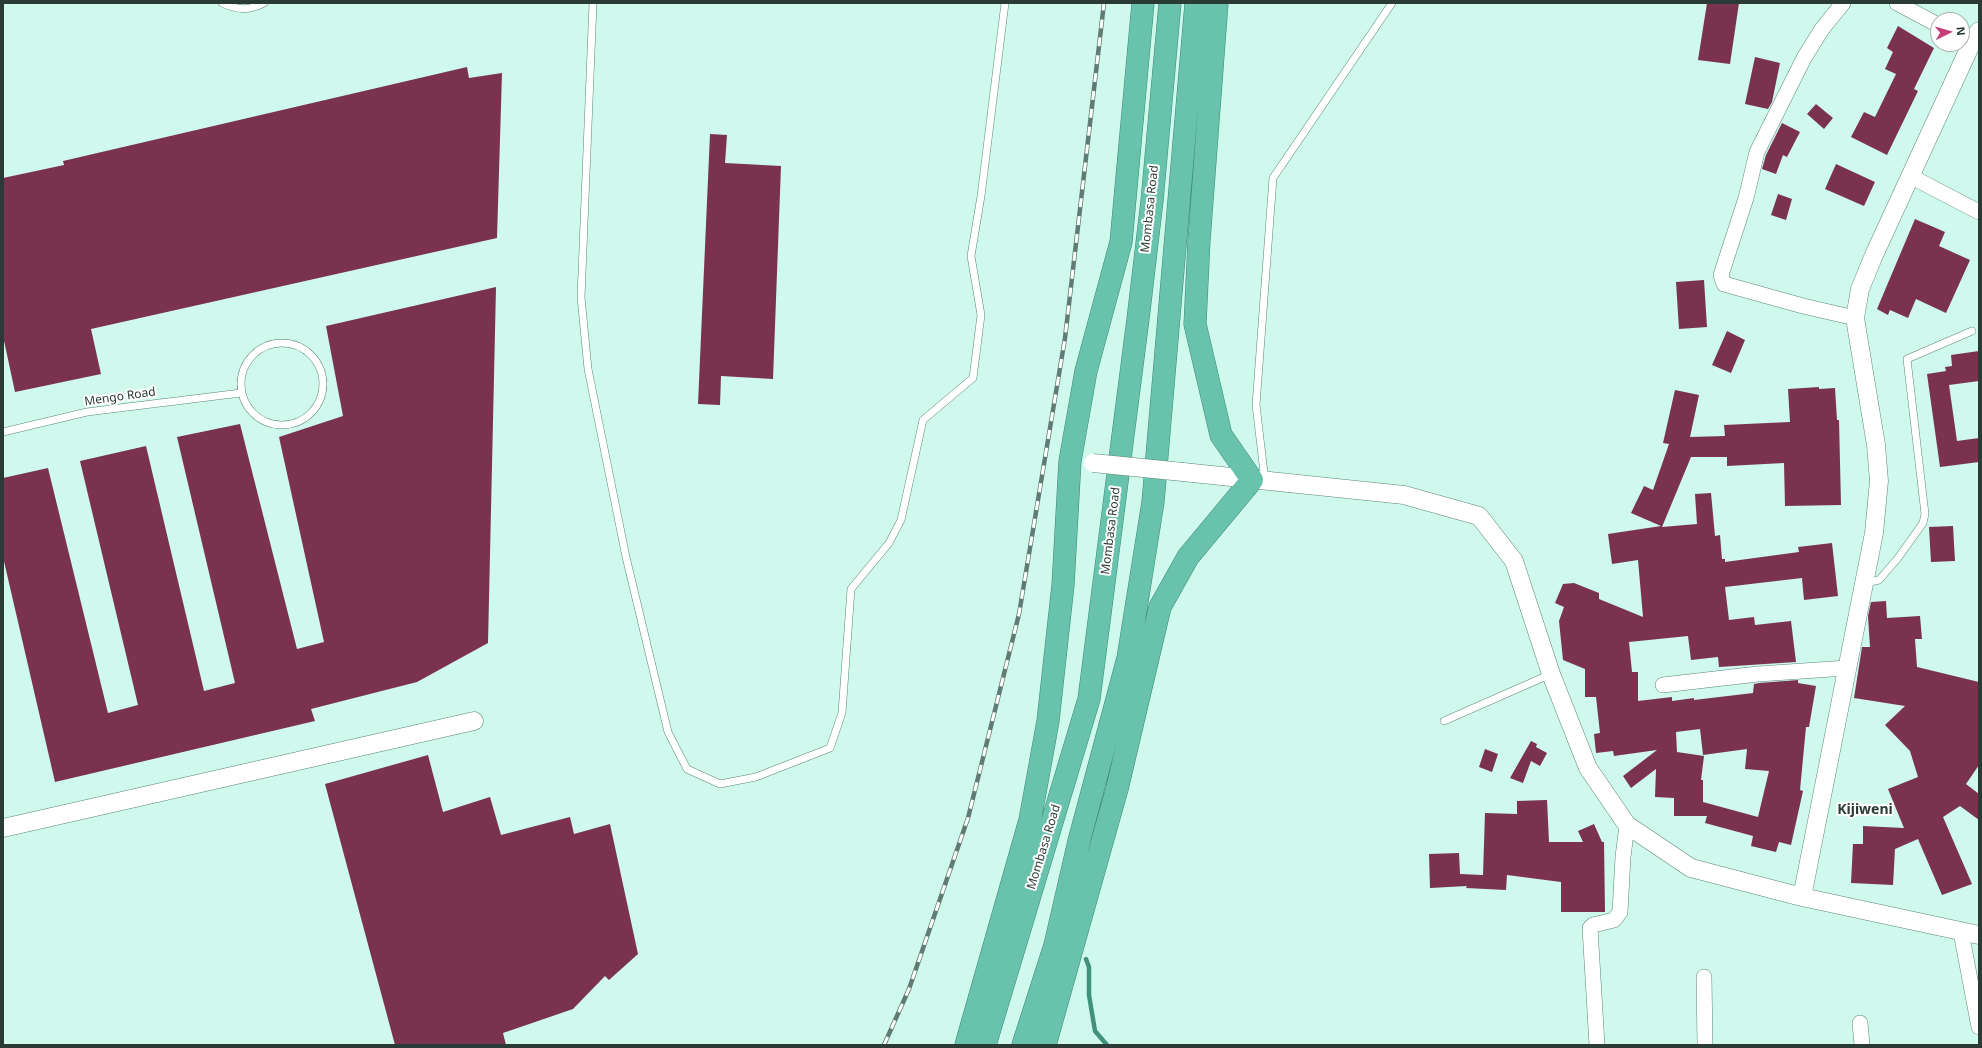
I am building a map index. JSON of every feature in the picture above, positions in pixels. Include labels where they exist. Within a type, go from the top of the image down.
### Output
[{"type":"highway","points":[[966,1045],[1030,820],[1048,720],[1063,585],[1070,461],[1086,371],[1122,242],[1143,3]]},
{"type":"highway","name":"Mombasa Road","points":[[985,1045],[1089,699],[1152,201],[1170,3]]},
{"type":"highway","points":[[1023,1045],[1055,944],[1079,841],[1128,658],[1153,502],[1196,3]]},
{"type":"highway","points":[[1045,1045],[1117,789],[1160,607],[1188,557],[1259,480],[1220,435],[1196,324],[1199,241],[1217,3]]},
{"type":"street","points":[[1843,3],[1822,29],[1804,58],[1757,152],[1746,198],[1721,275],[1724,284],[1856,318]]},
{"type":"street","points":[[1898,3],[1930,20]]},
{"type":"street","points":[[1802,897],[1874,534],[1879,481],[1876,445],[1856,318],[1860,289],[1971,36]]},
{"type":"street","points":[[1910,176],[1979,212]]},
{"type":"street","points":[[1070,461],[1404,495],[1479,516],[1514,561],[1551,674],[1588,768],[1627,825],[1691,868],[1802,897],[1979,935]]},
{"type":"street","points":[[1663,685],[1758,674],[1847,668]]},
{"type":"street","points":[[3,828],[474,721]]},
{"type":"street","points":[[1597,1045],[1590,928],[1593,925],[1614,920],[1620,912],[1623,857],[1627,825]]},
{"type":"street","points":[[1961,932],[1979,1027]]},
{"type":"street","points":[[1704,977],[1705,1045]]},
{"type":"street","points":[[1860,1023],[1862,1045]]},
{"type":"lane","points":[[222,3],[233,8],[252,9],[264,3]]},
{"type":"lane","points":[[593,3],[582,296],[588,370],[626,557],[668,732],[687,769],[720,784],[756,777],[830,748],[842,713],[851,589],[889,543],[901,520],[923,420],[973,378],[981,315],[971,256],[981,196],[1006,3]]},
{"type":"lane","points":[[1259,480],[1256,405],[1272,178],[1392,3]]},
{"type":"lane","points":[[1864,583],[1879,580],[1898,558],[1923,523],[1925,514],[1907,359],[1972,331]]},
{"type":"lane","points":[[284,342],[298,346],[310,353],[318,364],[323,378],[321,398],[314,411],[302,420],[289,425],[279,426],[265,422],[253,414],[244,402],[241,393],[241,378],[245,364],[257,350],[270,344],[284,342]]},
{"type":"lane","name":"Mengo Road","points":[[3,432],[87,412],[241,393]]},
{"type":"lane","points":[[1444,721],[1551,674]]},
{"type":"building","points":[[1707,3],[1739,3],[1730,64],[1698,60]]},
{"type":"building","points":[[1898,26],[1930,46],[1930,52],[1932,52],[1914,89],[1918,91],[1887,155],[1851,137],[1864,112],[1875,117],[1896,74],[1885,69],[1893,52],[1887,48]]},
{"type":"building","points":[[1755,57],[1780,63],[1772,102],[1768,109],[1745,104]]},
{"type":"building","points":[[467,67],[469,78],[502,73],[497,238],[91,329],[101,374],[15,392],[3,336],[3,178],[64,165],[63,161]]},
{"type":"building","points":[[1816,104],[1833,118],[1824,129],[1807,114]]},
{"type":"building","points":[[1782,123],[1800,132],[1787,157],[1783,155],[1776,174],[1762,169],[1766,155]]},
{"type":"building","points":[[710,134],[727,135],[725,163],[781,166],[773,379],[721,376],[720,405],[698,404]]},
{"type":"building","points":[[1836,164],[1875,182],[1864,206],[1825,189]]},
{"type":"building","points":[[1778,194],[1792,199],[1786,220],[1771,215]]},
{"type":"building","points":[[1915,219],[1945,232],[1939,246],[1970,260],[1946,313],[1916,299],[1908,318],[1890,310],[1888,315],[1877,309]]},
{"type":"building","points":[[1704,280],[1707,327],[1679,329],[1676,282]]},
{"type":"building","points":[[496,287],[488,643],[417,682],[311,709],[315,721],[55,782],[3,557],[3,478],[48,468],[108,713],[138,705],[80,461],[146,446],[204,691],[235,683],[177,437],[240,424],[297,649],[324,642],[279,437],[343,416],[326,326]]},
{"type":"building","points":[[1727,331],[1745,340],[1731,373],[1712,365]]},
{"type":"building","points":[[1979,351],[1979,381],[1949,385],[1957,441],[1979,438],[1979,462],[1940,467],[1927,374],[1946,371],[1945,367],[1952,366],[1951,355]]},
{"type":"building","points":[[1819,387],[1819,389],[1835,388],[1837,420],[1839,420],[1841,505],[1785,506],[1784,463],[1727,466],[1727,457],[1691,457],[1662,527],[1697,524],[1695,494],[1711,493],[1715,536],[1720,535],[1722,559],[1725,559],[1725,562],[1799,552],[1798,547],[1832,543],[1838,596],[1804,600],[1802,578],[1725,587],[1729,620],[1754,617],[1755,625],[1791,621],[1796,662],[1719,667],[1718,657],[1691,660],[1688,636],[1629,642],[1632,672],[1638,672],[1638,701],[1672,697],[1672,701],[1694,698],[1694,700],[1753,693],[1754,684],[1759,683],[1798,680],[1798,683],[1816,686],[1809,727],[1806,727],[1800,790],[1803,791],[1791,845],[1779,842],[1776,852],[1751,846],[1753,836],[1705,823],[1707,816],[1674,816],[1674,798],[1655,797],[1656,769],[1631,788],[1623,776],[1657,750],[1614,756],[1613,751],[1596,753],[1594,734],[1600,733],[1596,697],[1585,697],[1585,669],[1563,660],[1559,621],[1564,607],[1555,603],[1563,584],[1574,583],[1599,593],[1599,599],[1643,617],[1638,560],[1612,564],[1608,534],[1661,526],[1631,513],[1644,486],[1653,490],[1669,444],[1663,443],[1675,390],[1699,395],[1690,437],[1725,436],[1724,425],[1790,422],[1788,389]],"holes":[[[1700,729],[1703,755],[1747,749],[1745,769],[1769,771],[1758,817],[1703,802],[1703,780],[1701,780],[1704,756],[1677,752],[1676,732]]]},
{"type":"building","points":[[1953,526],[1955,561],[1931,562],[1929,527]]},
{"type":"building","points":[[1886,601],[1887,618],[1920,616],[1922,639],[1915,639],[1917,667],[1979,682],[1979,765],[1966,784],[1979,794],[1979,820],[1960,806],[1943,817],[1972,884],[1942,895],[1918,839],[1895,849],[1893,885],[1851,883],[1853,844],[1863,844],[1863,826],[1904,828],[1888,789],[1918,777],[1910,751],[1885,725],[1905,706],[1854,698],[1862,647],[1870,647],[1868,616],[1871,602]]},
{"type":"building","points":[[1531,741],[1537,744],[1536,747],[1547,753],[1540,766],[1531,761],[1523,783],[1510,778]]},
{"type":"building","points":[[1485,749],[1498,754],[1492,772],[1479,767]]},
{"type":"building","points":[[428,755],[443,812],[490,797],[501,835],[570,817],[574,834],[610,824],[638,954],[609,980],[605,976],[573,1009],[503,1033],[506,1045],[395,1045],[325,784]]},
{"type":"building","points":[[1547,800],[1549,842],[1583,842],[1578,831],[1594,824],[1602,842],[1604,842],[1605,912],[1561,912],[1561,882],[1507,875],[1506,890],[1466,888],[1467,886],[1430,888],[1429,854],[1459,853],[1460,874],[1483,875],[1485,813],[1517,814],[1517,801]]},
{"type":"waterway","points":[[1086,959],[1089,967],[1089,995],[1095,1031],[1107,1045]]},
{"type":"railway","points":[[884,1045],[909,989],[968,818],[1019,614],[1065,338],[1104,3]]},
{"type":"district","name":"Kijiweni","points":[[1865,810]]}]
